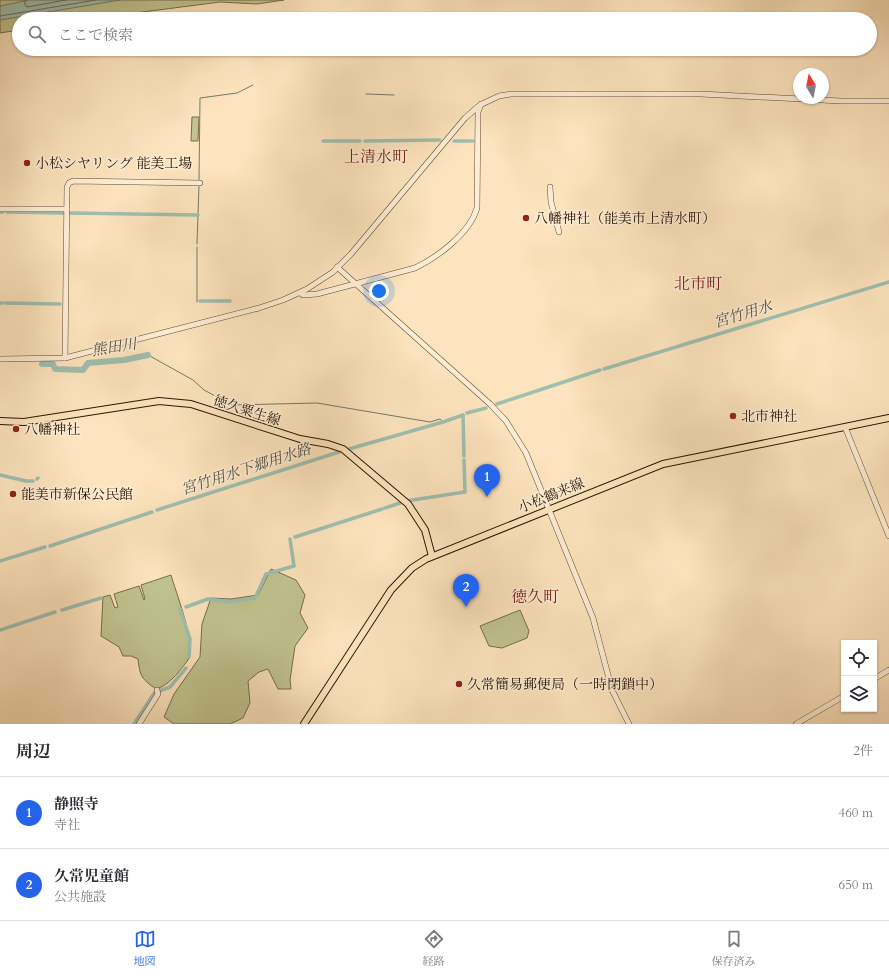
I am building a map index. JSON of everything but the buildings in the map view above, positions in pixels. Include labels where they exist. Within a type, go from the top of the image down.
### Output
[{"type":"main road","name":"徳久粟生線","points":[[0,421],[24,422],[159,402],[178,402],[190,404],[300,439],[328,444],[345,451],[408,504],[425,530],[432,556]]},
{"type":"main road","name":"小松鶴来線","points":[[304,724],[391,590],[412,568],[432,556],[663,464],[889,418]]},
{"type":"street","points":[[0,359],[65,358],[234,315],[278,302],[300,293],[338,267],[465,118],[481,103],[499,96],[511,94],[701,94],[841,101],[889,101]]},
{"type":"street","points":[[300,293],[303,295],[308,295],[357,284],[415,268],[422,265],[460,236],[470,224],[477,203],[478,112],[481,103]]},
{"type":"street","points":[[65,358],[67,187],[69,183],[73,181],[200,183]]},
{"type":"street","points":[[550,187],[550,202],[559,232]]},
{"type":"street","points":[[0,208],[67,209]]},
{"type":"street","points":[[338,267],[490,404],[506,421],[526,453],[550,508],[596,626],[612,690],[629,724]]},
{"type":"street","points":[[845,427],[889,536]]},
{"type":"street","points":[[877,676],[889,670]]},
{"type":"street","points":[[139,724],[158,694],[157,690]]},
{"type":"street","points":[[796,724],[841,698]]},
{"type":"green space","points":[[0,0],[284,0],[257,4],[220,2],[143,12],[12,12],[12,31],[0,33]]},
{"type":"green space","points":[[192,117],[199,117],[198,141],[191,141]]},
{"type":"green space","points":[[271,569],[296,580],[305,595],[300,613],[308,628],[295,646],[290,680],[291,689],[278,689],[268,669],[259,672],[248,681],[250,703],[243,718],[230,724],[174,724],[164,717],[174,694],[200,657],[202,624],[211,598],[231,599],[258,595]]},
{"type":"green space","points":[[171,575],[187,628],[191,648],[189,658],[178,673],[166,684],[156,689],[142,677],[138,659],[131,656],[123,656],[119,647],[101,636],[103,597],[110,595],[115,608],[118,607],[114,594],[139,586],[144,600],[141,585]]},
{"type":"green space","points":[[520,610],[529,631],[527,638],[502,648],[489,646],[480,626]]},
{"type":"water","points":[[29,0],[120,0],[48,12],[12,12],[12,18],[0,20],[0,6]]},
{"type":"waterway","points":[[199,180],[200,98],[237,93],[253,85]]},
{"type":"waterway","points":[[366,94],[394,95]]},
{"type":"waterway","points":[[365,141],[440,140]]},
{"type":"waterway","points":[[323,141],[360,141]]},
{"type":"waterway","points":[[454,141],[473,141]]},
{"type":"waterway","points":[[197,244],[199,186]]},
{"type":"waterway","points":[[7,212],[63,213]]},
{"type":"waterway","points":[[69,213],[198,215]]},
{"type":"waterway","points":[[197,247],[197,302]]},
{"type":"waterway","name":"宮竹用水","points":[[604,369],[889,282]]},
{"type":"waterway","points":[[200,301],[230,301]]},
{"type":"waterway","points":[[5,303],[60,304]]},
{"type":"waterway","points":[[148,355],[193,380],[204,390],[232,405],[317,403],[430,422],[440,419],[443,422]]},
{"type":"waterway","name":"熊田川","points":[[42,364],[53,364],[55,369],[83,370],[88,363],[124,360],[148,355]]},
{"type":"waterway","name":"宮竹用水下郷用水路","points":[[497,404],[600,370]]},
{"type":"waterway","name":"宮竹用水下郷用水路","points":[[467,413],[486,408]]},
{"type":"waterway","points":[[463,415],[464,456]]},
{"type":"waterway","name":"宮竹用水下郷用水路","points":[[349,449],[463,415]]},
{"type":"waterway","name":"宮竹用水下郷用水路","points":[[157,510],[342,451]]},
{"type":"waterway","points":[[406,501],[465,492],[464,460]]},
{"type":"waterway","points":[[0,475],[26,481],[33,481]]},
{"type":"waterway","points":[[385,508],[400,503]]},
{"type":"waterway","points":[[295,537],[382,509]]},
{"type":"waterway","name":"宮竹用水下郷用水路","points":[[50,546],[152,512]]},
{"type":"waterway","points":[[186,607],[208,599],[231,602],[255,598],[266,574],[294,566],[290,539]]},
{"type":"waterway","name":"宮竹用水下郷用水路","points":[[0,561],[45,547]]},
{"type":"waterway","points":[[62,610],[101,598]]},
{"type":"waterway","points":[[180,609],[190,639],[189,657]]},
{"type":"waterway","points":[[0,630],[55,612]]},
{"type":"waterway","points":[[159,691],[170,687],[186,668]]},
{"type":"waterway","points":[[134,724],[155,692]]},
{"type":"place","name":"小松シヤリング 能美工場","points":[[27,163]]},
{"type":"place","name":"八幡神社（能美市上清水町）","points":[[526,218]]},
{"type":"place","name":"北市神社","points":[[733,416]]},
{"type":"place","name":"八幡神社","points":[[16,429]]},
{"type":"place","name":"能美市新保公民館","points":[[13,494]]},
{"type":"place","name":"静照寺","points":[[487,497]]},
{"type":"place","name":"久常児童館","points":[[466,607]]},
{"type":"place","name":"久常簡易郵便局（一時閉鎖中）","points":[[459,684]]},
{"type":"district","name":"上清水町","points":[[376,156]]},
{"type":"district","name":"北市町","points":[[698,283]]},
{"type":"district","name":"徳久町","points":[[535,596]]}]
